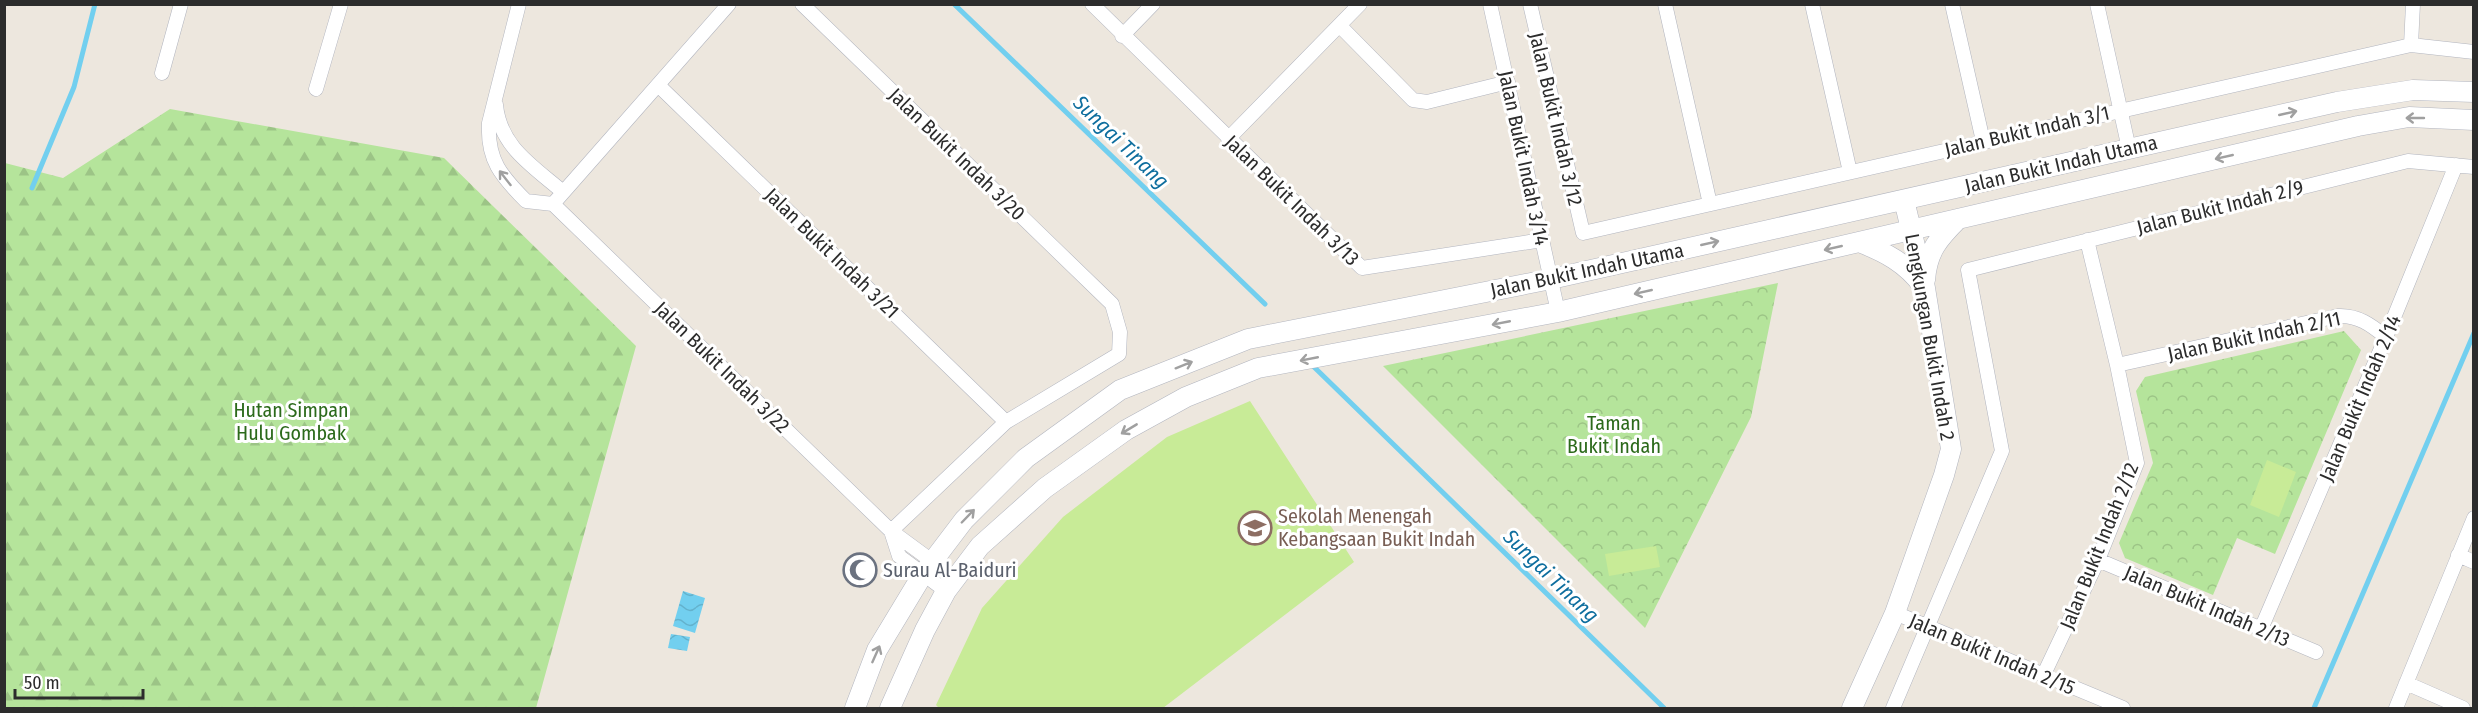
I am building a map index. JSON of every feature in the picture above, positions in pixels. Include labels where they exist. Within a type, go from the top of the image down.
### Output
[{"type":"street","points":[[162,73],[181,4]]},
{"type":"street","points":[[316,89],[341,4]]},
{"type":"street","points":[[519,4],[495,100],[489,132],[491,151],[499,172],[526,201],[553,204],[729,4]]},
{"type":"street","name":"Jalan Bukit Indah 3/20","points":[[802,4],[1112,304],[1122,344],[1119,354],[1006,422]]},
{"type":"street","name":"Jalan Bukit Indah 3/13","points":[[1092,4],[1122,36],[1362,268],[1542,240]]},
{"type":"street","points":[[1122,36],[1153,4]]},
{"type":"street","points":[[1228,139],[1360,4]]},
{"type":"street","name":"Jalan Bukit Indah 3/12","points":[[1530,4],[1583,233]]},
{"type":"street","points":[[1665,4],[1710,204]]},
{"type":"street","points":[[1812,4],[1850,172]]},
{"type":"street","points":[[1952,4],[1983,141]]},
{"type":"street","points":[[2097,4],[2129,149]]},
{"type":"street","points":[[2411,45],[2412,4]]},
{"type":"street","name":"Jalan Bukit Indah 3/14","points":[[1493,6],[1558,312]]},
{"type":"street","points":[[1340,26],[1413,100],[1427,102],[1508,82]]},
{"type":"street","name":"Jalan Bukit Indah 3/1","points":[[1583,233],[2411,45],[2474,52]]},
{"type":"street","name":"Jalan Bukit Indah 3/21","points":[[658,85],[1006,422]]},
{"type":"street","name":"Jalan Bukit Indah Utama","points":[[855,708],[877,650],[927,568],[964,520],[1026,458],[1120,390],[1248,339],[1551,279],[2348,100],[2413,90],[2474,92]]},
{"type":"street","points":[[495,100],[500,125],[508,141],[520,155],[563,192]]},
{"type":"street","name":"Jalan Bukit Indah Utama","points":[[890,708],[925,630],[951,584],[980,546],[1045,488],[1126,430],[1186,397],[1258,368],[1558,312],[2358,126],[2409,117],[2474,120]]},
{"type":"street","name":"Jalan Bukit Indah 2/9","points":[[1928,628],[2002,451],[1968,270],[2408,161],[2474,166]]},
{"type":"street","name":"Jalan Bukit Indah 2/14","points":[[2260,629],[2386,337],[2456,165]]},
{"type":"street","name":"Lengkungan Bukit Indah 2","points":[[1852,708],[1895,613],[1944,476],[1951,449],[1924,288],[1904,200]]},
{"type":"street","name":"Jalan Bukit Indah 3/22","points":[[553,204],[891,531],[899,556],[927,568],[951,584]]},
{"type":"street","points":[[1924,288],[1926,267],[1932,247],[1959,219]]},
{"type":"street","name":"Jalan Bukit Indah 2/12","points":[[2044,674],[2098,560],[2137,463],[2117,365],[2087,240]]},
{"type":"street","points":[[1859,242],[1883,251],[1898,261],[1913,273],[1924,288]]},
{"type":"street","name":"Jalan Bukit Indah 2/11","points":[[2117,365],[2338,316],[2360,319],[2386,337]]},
{"type":"street","points":[[891,531],[1006,422]]},
{"type":"street","points":[[2396,708],[2474,518]]},
{"type":"street","points":[[2458,555],[2474,562]]},
{"type":"street","name":"Jalan Bukit Indah 2/13","points":[[2098,560],[2316,652]]},
{"type":"street","name":"Jalan Bukit Indah 2/15","points":[[1895,613],[2123,708]]},
{"type":"street","points":[[1893,708],[1928,628]]},
{"type":"street","points":[[2406,683],[2463,708]]},
{"type":"green space","name":"Hutan Simpan Hulu Gombak","points":[[170,109],[444,158],[636,346],[536,708],[5,708],[5,163],[63,178]]},
{"type":"green space","name":"Taman Bukit Indah","points":[[1778,283],[1751,417],[1645,628],[1383,366]]},
{"type":"green space","points":[[2344,331],[2361,350],[2275,554],[2237,538],[2213,595],[2125,558],[2119,543],[2153,463],[2136,391],[2145,377]]},
{"type":"green space","points":[[1250,401],[1354,562],[1163,708],[939,708],[936,705],[982,608],[1063,517],[1167,437]]},
{"type":"green space","points":[[2267,460],[2296,472],[2279,517],[2250,505]]},
{"type":"green space","points":[[1656,546],[1660,567],[1609,576],[1605,554]]},
{"type":"water","points":[[683,591],[705,598],[695,633],[673,626]]},
{"type":"water","points":[[671,634],[690,637],[687,651],[668,648]]},
{"type":"waterway","points":[[32,188],[74,87],[95,4]]},
{"type":"waterway","name":"Sungai Tinang","points":[[954,4],[1265,304]]},
{"type":"waterway","points":[[2314,708],[2474,333]]},
{"type":"waterway","name":"Sungai Tinang","points":[[1313,366],[1664,708]]},
{"type":"place","name":"Sekolah Menengah Kebangsaan Bukit Indah","points":[[1255,528]]},
{"type":"place","name":"Surau Al-Baiduri","points":[[860,570]]}]
